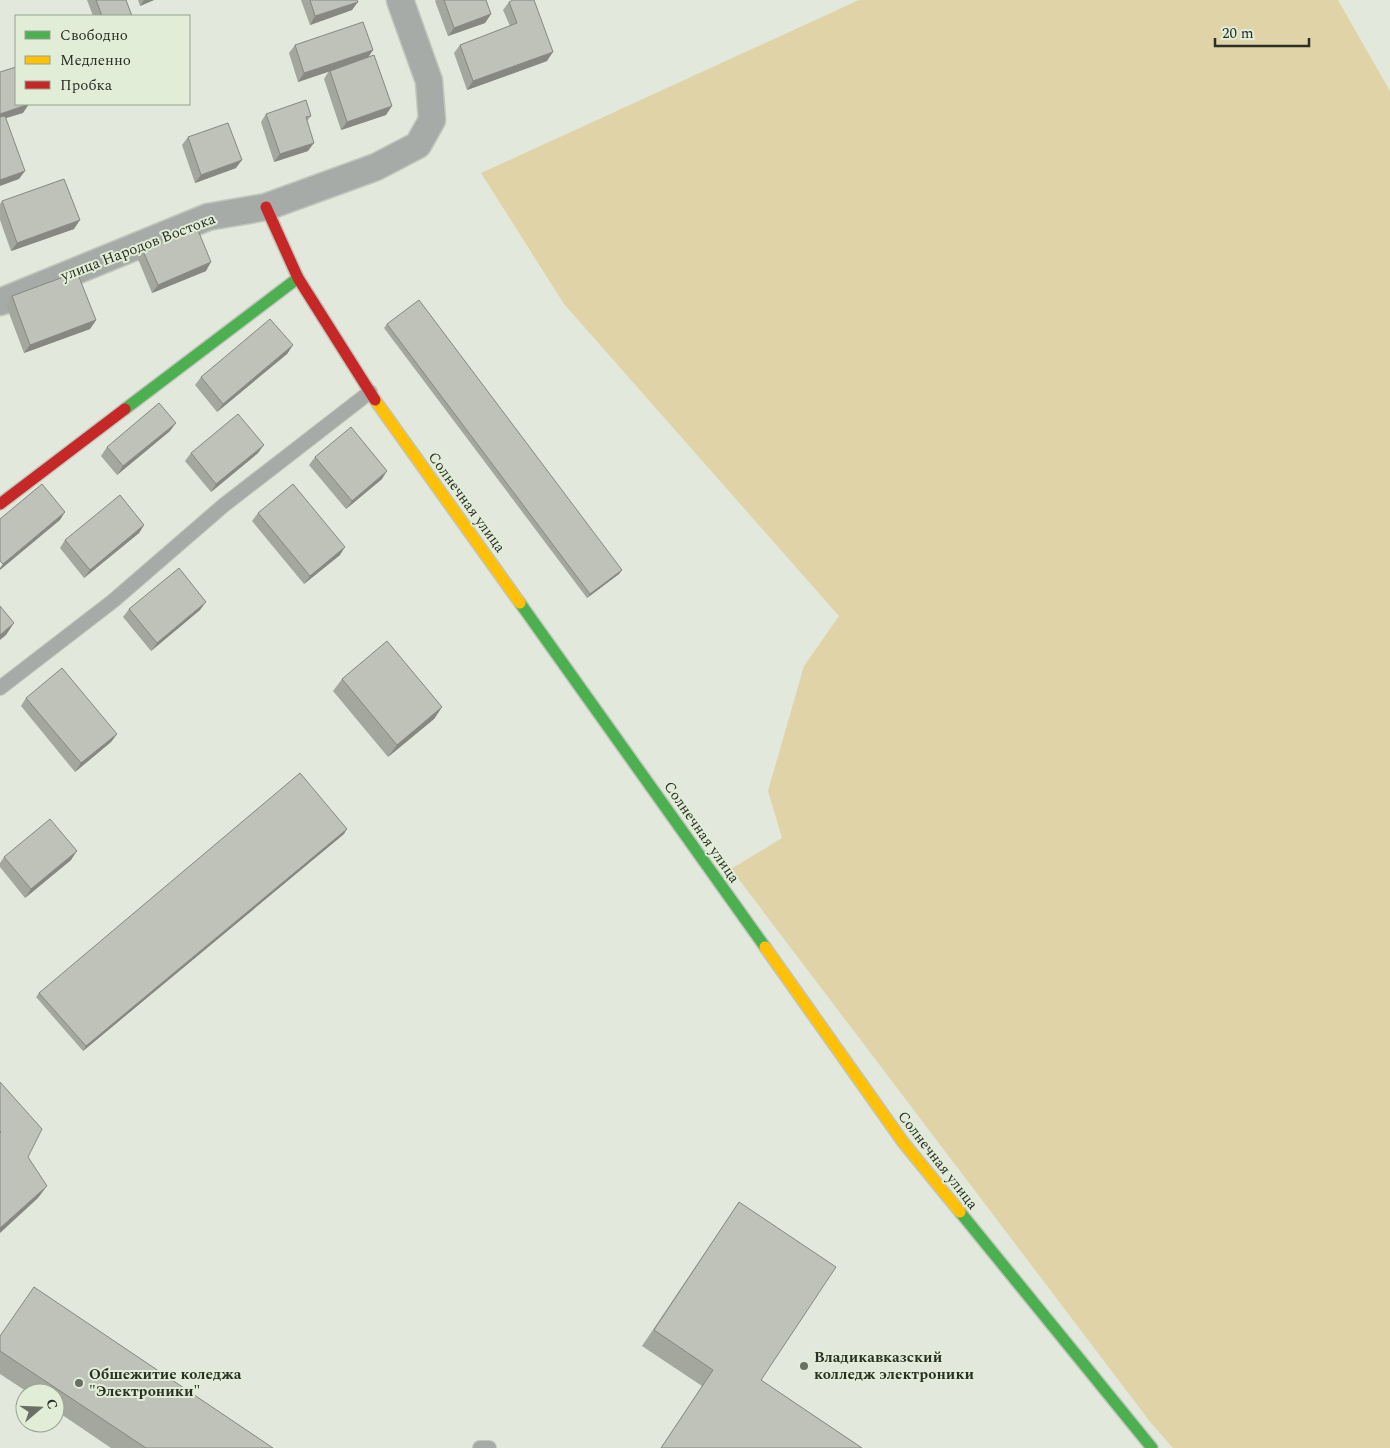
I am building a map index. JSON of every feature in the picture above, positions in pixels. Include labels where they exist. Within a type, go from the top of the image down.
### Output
[{"type":"street","name":"улица Народов Востока","points":[[0,302],[208,217],[266,207],[376,167],[418,146],[432,120],[429,81],[400,0]]},
{"type":"street","name":"Солнечная улица","points":[[266,207],[298,278],[370,392],[903,1142],[1152,1448]]},
{"type":"street","points":[[0,504],[298,278]]},
{"type":"lane","points":[[0,688],[113,600],[224,505],[370,392]]},
{"type":"lane","points":[[480,1448],[489,1448]]},
{"type":"shaded area","points":[[859,0],[1338,0],[1390,91],[1390,1448],[1173,1448],[1151,1423],[731,869],[782,838],[768,791],[804,666],[839,616],[564,304],[481,173]]},
{"type":"building","points":[[96,0],[126,0],[132,15],[102,15]]},
{"type":"building","points":[[310,0],[357,0],[358,2],[315,16]]},
{"type":"building","points":[[444,0],[486,0],[491,14],[454,28]]},
{"type":"building","points":[[513,0],[534,0],[553,52],[473,81],[460,45],[517,23],[509,2]]},
{"type":"building","points":[[363,22],[373,50],[304,73],[295,45]]},
{"type":"building","points":[[374,55],[392,106],[347,122],[330,71]]},
{"type":"building","points":[[15,67],[15,105],[26,105],[0,114],[0,72]]},
{"type":"building","points":[[306,100],[311,116],[306,117],[314,143],[280,154],[266,114]]},
{"type":"building","points":[[5,116],[25,171],[0,180],[0,117]]},
{"type":"building","points":[[228,123],[242,160],[201,175],[188,137]]},
{"type":"building","points":[[64,179],[80,220],[17,243],[2,201]]},
{"type":"building","points":[[197,228],[211,262],[158,285],[143,251]]},
{"type":"building","points":[[77,272],[96,320],[30,345],[12,296]]},
{"type":"building","points":[[419,300],[622,570],[590,594],[387,324]]},
{"type":"building","points":[[270,319],[293,345],[223,404],[201,377]]},
{"type":"building","points":[[159,403],[176,423],[123,466],[107,447]]},
{"type":"building","points":[[238,414],[264,445],[216,484],[191,453]]},
{"type":"building","points":[[351,427],[387,471],[352,501],[315,457]]},
{"type":"building","points":[[42,484],[65,512],[3,564],[0,561],[0,519]]},
{"type":"building","points":[[293,484],[345,547],[310,576],[258,513]]},
{"type":"building","points":[[120,495],[144,525],[90,570],[65,540]]},
{"type":"building","points":[[179,568],[206,602],[157,643],[129,609]]},
{"type":"building","points":[[0,606],[14,623],[0,635]]},
{"type":"building","points":[[387,641],[442,707],[397,745],[342,679]]},
{"type":"building","points":[[62,668],[117,734],[81,763],[26,698]]},
{"type":"building","points":[[300,773],[347,829],[86,1046],[39,993]]},
{"type":"building","points":[[50,819],[77,851],[31,889],[4,857]]},
{"type":"building","points":[[0,1082],[42,1129],[28,1157],[47,1186],[0,1228],[1,1132]]},
{"type":"building","points":[[739,1202],[836,1267],[761,1380],[862,1448],[661,1448],[713,1370],[654,1330]]},
{"type":"building","name":"Обшежитие коледжа \"Электроники\"","points":[[34,1287],[273,1448],[146,1448],[65,1394],[65,1383],[48,1383],[0,1351],[0,1336]]},
{"type":"traffic: fast","points":[[125,409],[298,278]]},
{"type":"traffic: fast","points":[[520,603],[765,947]]},
{"type":"traffic: fast","points":[[960,1212],[1152,1448]]},
{"type":"traffic: slow","points":[[375,400],[520,603]]},
{"type":"traffic: slow","points":[[765,947],[903,1142],[960,1212]]},
{"type":"traffic: jam","points":[[266,207],[298,278],[375,400]]},
{"type":"traffic: jam","points":[[0,504],[125,409]]},
{"type":"place","name":"Владикавказский колледж электроники","points":[[804,1366]]},
{"type":"place","name":"Обшежитие коледжа \"Электроники\"","points":[[79,1383]]}]
